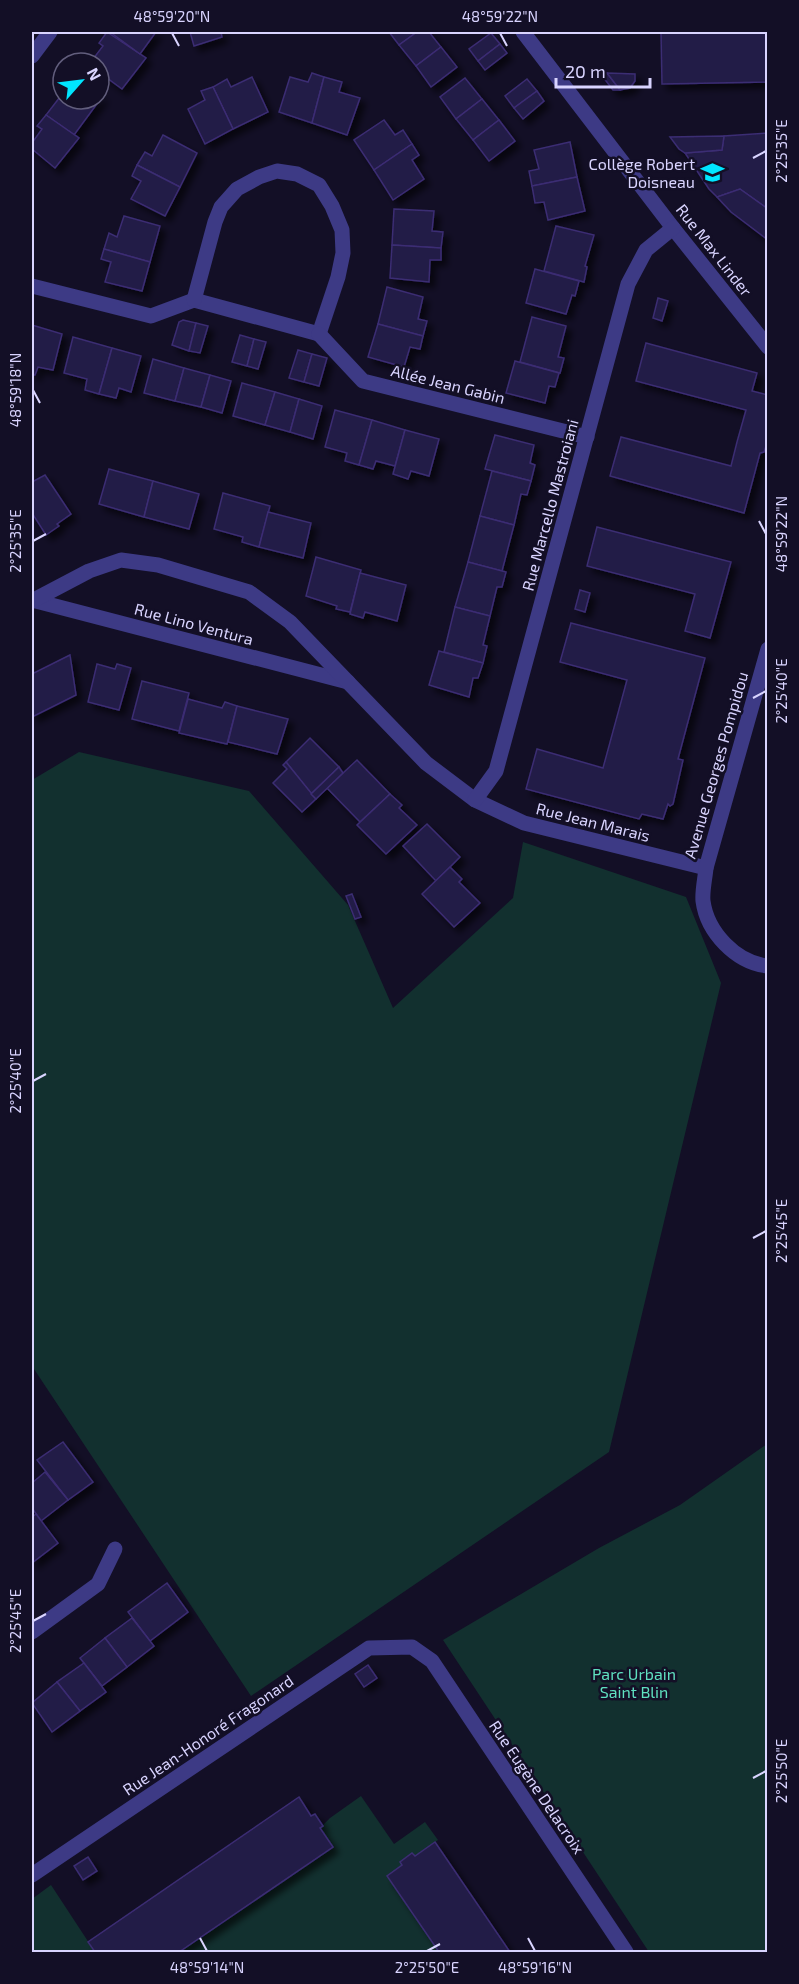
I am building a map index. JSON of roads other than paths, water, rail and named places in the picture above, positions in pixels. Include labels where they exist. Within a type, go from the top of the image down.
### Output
[{"type":"street","points":[[32,56],[50,32]]},
{"type":"street","name":"Rue Max Linder","points":[[523,32],[673,228],[768,347]]},
{"type":"street","points":[[32,286],[151,316],[194,300],[319,334],[338,277],[342,253],[342,230],[332,206],[319,185],[297,174],[277,171],[259,177],[237,189],[221,207],[215,222],[194,300]]},
{"type":"street","name":"Rue Marcello Mastroiani","points":[[475,800],[496,771],[628,284],[646,250],[673,228]]},
{"type":"street","name":"Allée Jean Gabin","points":[[319,334],[363,381],[587,437]]},
{"type":"street","name":"Rue Lino Ventura","points":[[32,600],[89,571],[122,560],[158,565],[249,592],[290,622],[426,764],[475,800]]},
{"type":"street","name":"Rue Lino Ventura","points":[[32,600],[348,682]]},
{"type":"street","name":"Avenue Georges Pompidou","points":[[768,649],[706,868],[703,901],[712,927],[736,955],[768,966]]},
{"type":"street","name":"Rue Jean Marais","points":[[475,800],[524,823],[706,868]]},
{"type":"street","points":[[32,1632],[98,1584],[115,1549]]},
{"type":"street","name":"Rue Jean-Honoré Fragonard","points":[[32,1875],[369,1648],[412,1647]]},
{"type":"street","name":"Rue Eugène Delacroix","points":[[412,1647],[432,1661],[626,1953]]},
{"type":"place","name":"Collège Robert Doisneau","points":[[713,173]]},
{"type":"park label","name":"Parc Urbain Saint Blin","points":[[634,1683]]}]
